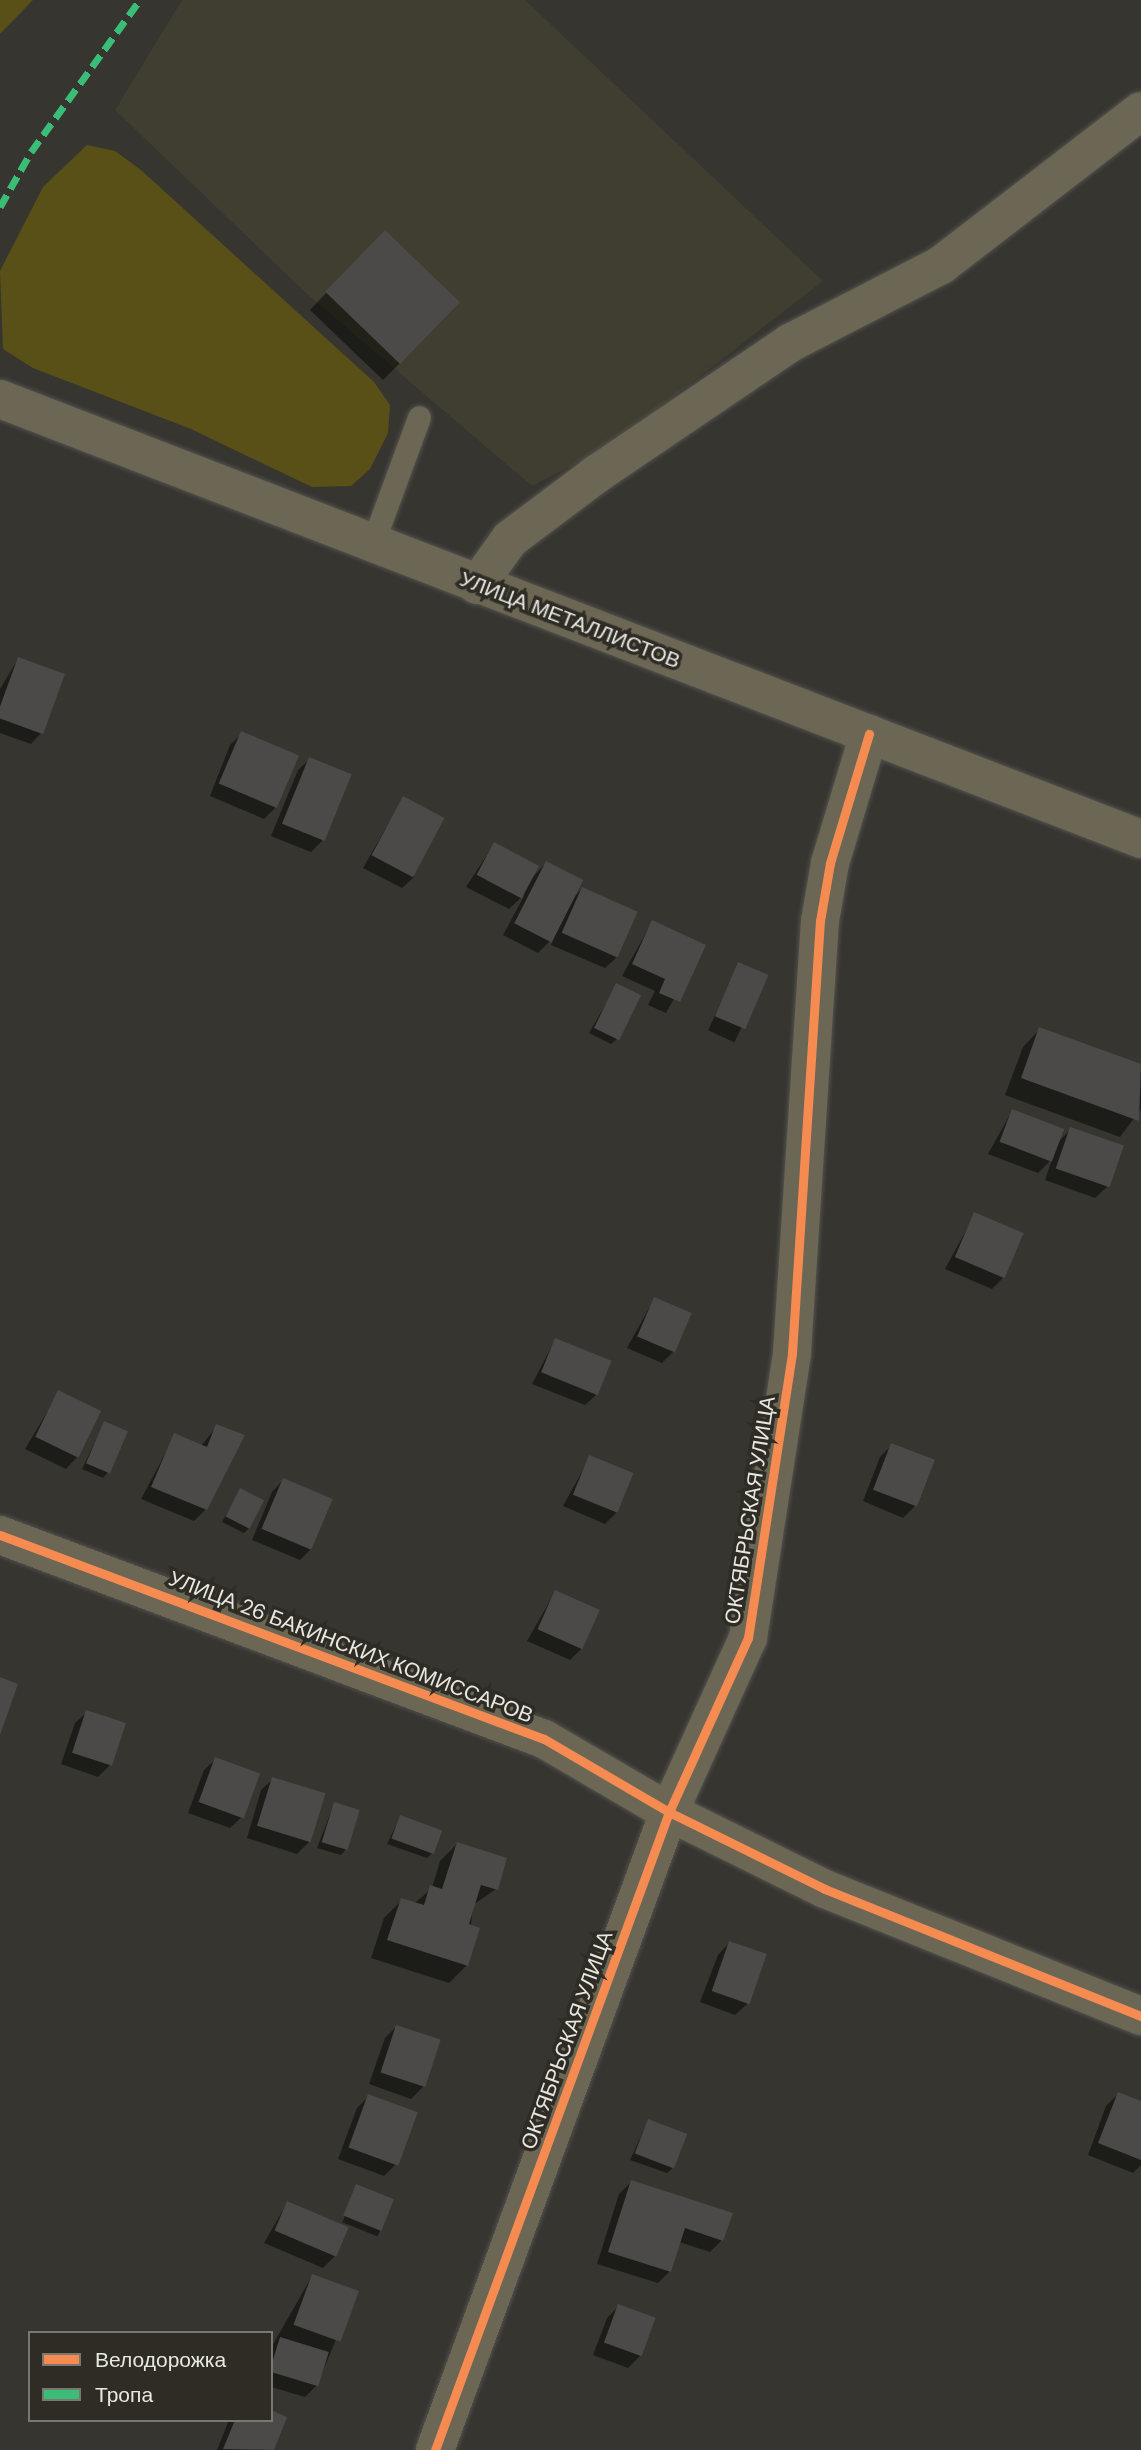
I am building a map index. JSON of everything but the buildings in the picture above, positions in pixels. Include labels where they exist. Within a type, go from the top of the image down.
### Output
[{"type":"street","points":[[477,584],[510,539],[598,473],[790,343],[941,265],[1141,111]]},
{"type":"street","name":"УЛИЦА МЕТАЛЛИСТОВ","points":[[3,404],[1141,839]]},
{"type":"street","name":"ОКТЯБРЬСКАЯ УЛИЦА","points":[[435,2450],[670,1812],[748,1638],[792,1353],[820,921],[830,863],[869,734]]},
{"type":"street","name":"УЛИЦА 26 БАКИНСКИХ КОМИССАРОВ","points":[[0,1535],[446,1698],[544,1739],[670,1812],[919,1931],[1141,2016]]},
{"type":"lane","points":[[372,545],[419,417]]},
{"type":"shaded area","points":[[0,0],[33,0],[0,34]]},
{"type":"shaded area","points":[[182,0],[525,0],[823,281],[610,446],[532,486],[307,294],[115,110]]},
{"type":"shaded area","points":[[87,145],[115,151],[141,170],[374,382],[390,405],[388,433],[370,469],[351,486],[312,487],[191,429],[33,368],[3,349],[0,271],[43,187]]},
{"type":"marked path","points":[[0,207],[31,152],[140,0]]},
{"type":"cycle path","points":[[435,2450],[669,1812],[748,1638],[792,1353],[820,921],[830,863],[869,734]]},
{"type":"cycle path","points":[[0,1535],[544,1739],[669,1812],[825,1889],[1141,2016]]}]
